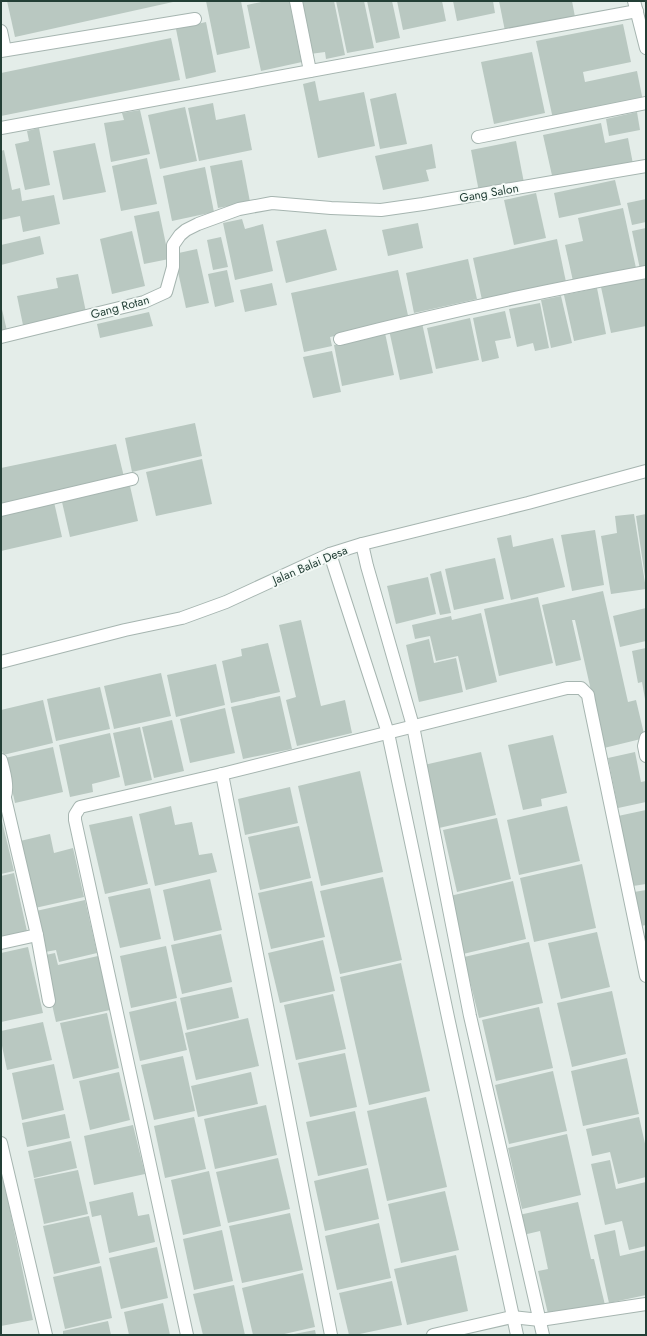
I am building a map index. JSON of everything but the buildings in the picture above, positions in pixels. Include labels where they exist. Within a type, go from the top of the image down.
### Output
[{"type":"street","points":[[296,1],[310,71]]},
{"type":"street","points":[[1,128],[310,71],[635,6],[646,47]]},
{"type":"street","points":[[1,31],[3,50],[195,19]]},
{"type":"street","points":[[478,137],[646,103]]},
{"type":"street","name":"Gang Salon","points":[[331,208],[381,210],[646,166]]},
{"type":"street","name":"Gang Rotan","points":[[1,337],[144,302],[166,292],[173,267],[173,245],[180,235],[198,224],[223,214],[239,209],[272,203],[331,208]]},
{"type":"street","points":[[340,339],[566,287],[646,272]]},
{"type":"street","name":"Jalan Balai Desa","points":[[1,662],[125,630],[182,618],[226,602],[330,554],[362,544],[646,471]]},
{"type":"street","points":[[1,510],[132,479]]},
{"type":"street","points":[[362,544],[366,566],[413,726],[470,1016],[543,1335]]},
{"type":"street","points":[[330,554],[388,732],[516,1335]]},
{"type":"street","points":[[187,1335],[75,820],[75,815],[78,810],[84,805],[222,774],[567,688],[581,688],[585,691],[589,701],[646,976]]},
{"type":"street","points":[[646,738],[644,746],[646,756]]},
{"type":"street","points":[[1,760],[5,776],[3,801],[37,935],[49,1001]]},
{"type":"street","points":[[222,774],[332,1335]]},
{"type":"street","points":[[1,943],[37,935]]},
{"type":"street","points":[[449,1022],[470,1016]]},
{"type":"street","points":[[1,1144],[46,1335]]},
{"type":"street","points":[[433,1335],[512,1317],[540,1320],[646,1304]]}]
